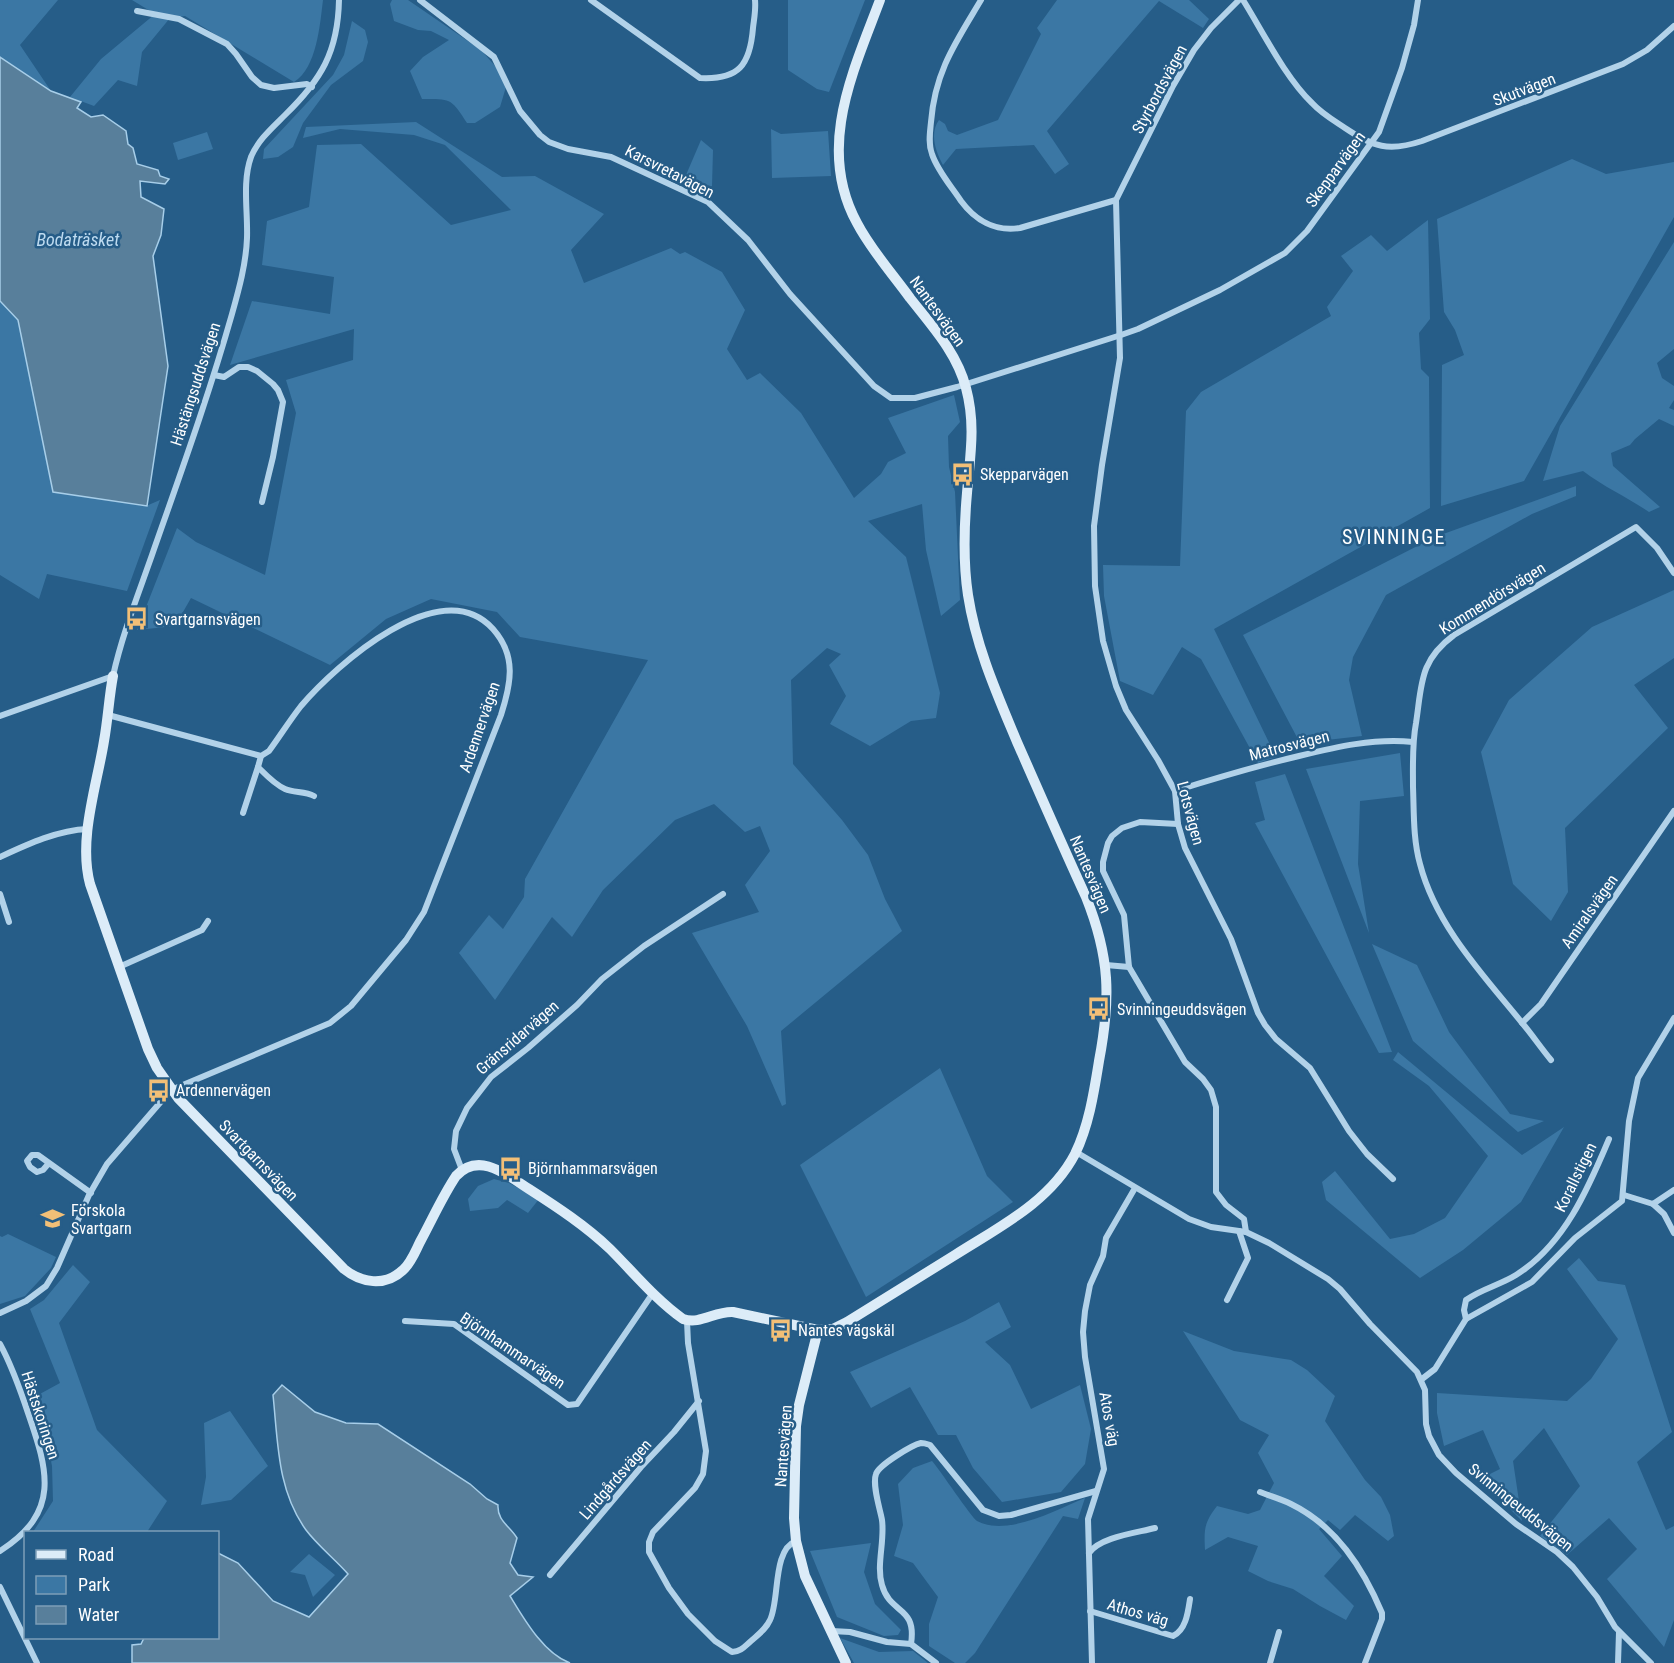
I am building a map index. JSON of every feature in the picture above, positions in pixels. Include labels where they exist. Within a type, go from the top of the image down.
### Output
[{"type":"street","name":"Hästängsuddsvägen","points":[[113,676],[127,626],[214,375],[245,262],[247,180],[250,160],[261,139],[312,87],[325,66],[333,46],[339,0]]},
{"type":"street","name":"Karsvretavägen","points":[[420,0],[494,57],[520,111],[540,135],[568,149],[611,157],[708,202],[748,240],[790,294],[874,386],[891,398],[915,398],[965,385]]},
{"type":"street","points":[[591,0],[700,78],[714,79],[728,76],[739,70],[748,58],[753,36],[754,0]]},
{"type":"street","name":"Nantesvägen","points":[[846,1663],[805,1576],[796,1541],[794,1518],[796,1426],[818,1330],[833,1329],[847,1322],[1035,1203],[1058,1180],[1076,1152],[1090,1109],[1104,1039],[1107,998],[1106,965],[1093,915],[990,677],[975,633],[965,564],[964,534],[973,436],[972,414],[965,385],[957,363],[945,343],[865,238],[849,207],[843,188],[838,161],[841,114],[858,57],[880,0]]},
{"type":"street","points":[[981,0],[945,63],[933,96],[931,150],[950,185],[968,210],[977,218],[987,224],[1008,229],[1024,227],[1116,200]]},
{"type":"street","points":[[1241,0],[1308,99],[1326,115],[1372,144]]},
{"type":"street","name":"Styrbordsvägen","points":[[1116,200],[1173,86],[1194,50],[1211,28],[1241,0]]},
{"type":"street","name":"Skepparvägen","points":[[965,385],[1138,329],[1220,290],[1285,253],[1307,231],[1372,144],[1382,125],[1402,68],[1414,25],[1418,0]]},
{"type":"street","points":[[136,11],[179,19],[227,44],[252,77],[261,85],[270,88],[303,84],[312,87]]},
{"type":"street","name":"Skutvägen","points":[[1372,144],[1390,147],[1414,144],[1538,98],[1638,56],[1674,26]]},
{"type":"street","name":"Lotsvägen","points":[[1116,200],[1121,335],[1119,377],[1102,465],[1094,526],[1095,586],[1103,641],[1116,686],[1126,710],[1175,790],[1178,824],[1191,862],[1234,946],[1264,1025],[1282,1046],[1310,1068],[1349,1131],[1373,1161],[1394,1179]]},
{"type":"street","points":[[214,375],[224,376],[243,366],[248,367],[273,384],[283,402],[262,502]]},
{"type":"street","name":"Kommendörsvägen","points":[[1551,1060],[1468,956],[1443,916],[1420,864],[1415,832],[1413,742],[1422,681],[1430,659],[1438,646],[1636,527],[1658,548],[1674,573]]},
{"type":"street","name":"Ardennervägen","points":[[0,1313],[26,1301],[46,1286],[57,1268],[90,1193],[107,1164],[171,1090],[330,1023],[351,1006],[406,940],[424,912],[501,716],[510,685],[507,649],[490,625],[467,613],[449,610],[415,618],[379,638],[328,680],[301,707],[269,751],[261,756],[243,813]]},
{"type":"street","points":[[0,716],[113,676]]},
{"type":"street","name":"Svartgarnsvägen","points":[[113,676],[85,857],[87,871],[148,1049],[171,1090],[344,1269],[364,1280],[374,1282],[387,1280],[399,1274],[408,1264],[452,1183],[462,1170]]},
{"type":"street","points":[[108,715],[261,756]]},
{"type":"street","name":"Matrosvägen","points":[[1175,790],[1253,767],[1342,746],[1376,742],[1413,742]]},
{"type":"street","points":[[258,767],[273,782],[286,790],[314,796]]},
{"type":"street","name":"Amiralsvägen","points":[[1522,1023],[1541,1004],[1674,811]]},
{"type":"street","points":[[1178,824],[1133,823],[1117,831],[1108,843],[1103,871],[1124,915],[1129,967],[1185,1062],[1203,1079],[1210,1090],[1216,1107],[1216,1192],[1226,1205],[1244,1219],[1243,1232],[1248,1258],[1227,1300]]},
{"type":"street","points":[[0,857],[61,833],[75,829],[88,829]]},
{"type":"street","points":[[0,894],[9,922]]},
{"type":"street","name":"Gränsridarvägen","points":[[462,1170],[454,1149],[456,1131],[467,1108],[491,1077],[528,1048],[577,1005],[602,979],[627,959],[723,894]]},
{"type":"street","points":[[119,967],[202,930],[208,921]]},
{"type":"street","points":[[1106,965],[1129,967]]},
{"type":"street","points":[[1076,1152],[1201,1225],[1243,1232],[1269,1243],[1329,1279],[1418,1372],[1422,1379],[1435,1369],[1466,1319],[1532,1282],[1575,1238],[1618,1205],[1623,1195],[1629,1121],[1638,1078],[1674,1018]]},
{"type":"street","name":"Korallstigen","points":[[1466,1319],[1464,1310],[1466,1300],[1516,1275],[1535,1260],[1570,1221],[1609,1139]]},
{"type":"street","points":[[49,1163],[90,1193]]},
{"type":"street","points":[[462,1170],[472,1165],[490,1166],[536,1194],[591,1233],[678,1316],[687,1321],[695,1321],[726,1311],[818,1330]]},
{"type":"street","name":"Atos väg","points":[[1092,1663],[1088,1519],[1104,1469],[1085,1357],[1084,1311],[1106,1238],[1135,1188]]},
{"type":"street","points":[[1653,1204],[1674,1190]]},
{"type":"street","points":[[1623,1195],[1653,1204],[1664,1214],[1674,1233]]},
{"type":"street","name":"Björnhammarvägen","points":[[405,1321],[454,1324],[568,1405],[573,1406],[577,1404],[653,1292]]},
{"type":"street","points":[[687,1321],[688,1343],[706,1451],[703,1474],[695,1488],[660,1523],[649,1542],[649,1551],[669,1588],[688,1614],[716,1641],[732,1652],[742,1651],[765,1629],[776,1603],[778,1570],[785,1551],[790,1544],[796,1541]]},
{"type":"street","name":"Hästskoringen","points":[[0,1344],[15,1375],[44,1464],[46,1487],[40,1510],[25,1531]]},
{"type":"street","name":"Svinningeuddsvägen","points":[[1422,1379],[1425,1390],[1426,1424],[1432,1445],[1439,1455],[1456,1473],[1516,1524],[1557,1552],[1573,1567],[1589,1586],[1619,1632],[1651,1663]]},
{"type":"street","name":"Lindgårdsvägen","points":[[550,1575],[699,1401]]},
{"type":"street","points":[[911,1644],[911,1622],[907,1615],[891,1601],[882,1585],[882,1523],[875,1476],[880,1468],[901,1453],[921,1443],[930,1445],[982,1510],[999,1516],[1011,1515],[1096,1491]]},
{"type":"street","points":[[1260,1492],[1291,1504],[1324,1527],[1346,1548],[1364,1574],[1382,1613],[1382,1619],[1365,1663]]},
{"type":"street","points":[[1089,1554],[1103,1541],[1155,1528]]},
{"type":"street","name":"Hästskoringen","points":[[0,1551],[24,1532]]},
{"type":"street","points":[[0,1587],[24,1636]]},
{"type":"street","name":"Athos väg","points":[[1090,1611],[1173,1636],[1180,1632],[1190,1599]]},
{"type":"street","points":[[832,1631],[850,1632],[887,1642],[911,1644],[936,1663]]},
{"type":"street","points":[[1270,1663],[1279,1632]]},
{"type":"street","points":[[1618,1663],[1619,1632]]},
{"type":"street","points":[[25,1639],[37,1663]]},
{"type":"green space","points":[[0,0],[58,0],[20,45],[51,91],[0,57]]},
{"type":"green space","points":[[132,0],[323,0],[316,45],[308,67],[294,82],[185,16],[170,18],[142,52],[137,86],[118,80],[94,106],[70,97],[101,59],[155,14]]},
{"type":"green space","points":[[392,0],[408,0],[481,50],[496,67],[506,87],[500,107],[475,123],[467,123],[453,104],[439,99],[422,99],[410,71],[423,57],[449,40],[431,31],[418,30],[394,21],[390,4]]},
{"type":"green space","points":[[788,0],[865,0],[829,92],[817,89],[788,70]]},
{"type":"green space","points":[[1057,0],[1189,0],[1209,19],[1203,28],[1159,1],[1047,131],[1069,164],[1055,174],[1034,145],[956,149],[943,165],[934,137],[939,120],[945,124],[948,131],[957,135],[998,120],[1041,34],[1037,28]]},
{"type":"green space","points":[[352,21],[365,30],[368,42],[363,61],[331,85],[303,123],[293,147],[278,157],[263,159],[264,149],[333,75],[344,55]]},
{"type":"green space","points":[[416,122],[502,177],[535,176],[604,214],[571,250],[584,283],[671,248],[680,254],[685,252],[722,272],[745,310],[727,349],[747,380],[760,373],[801,413],[854,498],[881,474],[888,462],[906,453],[888,418],[954,395],[960,422],[948,436],[949,467],[955,492],[960,600],[941,616],[926,550],[922,504],[868,521],[906,557],[940,693],[936,718],[911,721],[870,746],[830,724],[846,696],[829,665],[841,654],[827,648],[791,680],[793,764],[842,820],[868,855],[885,899],[902,931],[781,1031],[786,1104],[782,1106],[747,1026],[692,933],[759,912],[745,885],[770,851],[760,826],[745,832],[714,804],[675,820],[603,890],[572,937],[552,917],[495,1000],[459,953],[489,915],[503,929],[524,897],[525,879],[648,660],[520,637],[497,612],[431,599],[386,619],[330,665],[191,598],[175,626],[137,630],[177,528],[196,542],[265,575],[296,413],[286,380],[353,360],[354,329],[230,365],[252,301],[330,314],[334,277],[262,265],[267,221],[309,207],[317,145],[361,144],[451,225],[511,210],[445,145],[414,135],[340,129],[303,138],[306,127]]},
{"type":"green space","points":[[771,129],[781,134],[828,131],[831,176],[772,178]]},
{"type":"green space","points":[[207,132],[213,149],[178,160],[173,143]]},
{"type":"green space","points":[[701,140],[713,150],[712,186],[701,191],[683,182]]},
{"type":"green space","points":[[1572,159],[1606,174],[1674,162],[1674,217],[1524,481],[1441,506],[1442,365],[1464,355],[1455,330],[1444,312],[1437,219]]},
{"type":"green space","points":[[1428,220],[1430,319],[1419,333],[1421,369],[1429,377],[1430,508],[1214,629],[1276,757],[1258,763],[1201,659],[1182,647],[1153,695],[1120,681],[1104,596],[1103,565],[1180,566],[1186,411],[1201,392],[1331,316],[1327,307],[1353,271],[1341,256],[1371,235],[1387,251]]},
{"type":"green space","points":[[1674,242],[1674,349],[1657,363],[1662,378],[1674,386],[1674,400],[1669,408],[1674,410],[1674,426],[1659,419],[1630,445],[1611,453],[1613,466],[1660,507],[1649,512],[1583,471],[1543,481],[1560,426]]},
{"type":"green space","points":[[0,301],[18,320],[53,492],[146,506],[160,500],[127,591],[47,574],[39,599],[0,575]]},
{"type":"green space","points":[[1576,486],[1576,496],[1532,514],[1386,595],[1353,657],[1349,680],[1362,736],[1300,743],[1243,635],[1435,537]]},
{"type":"green space","points":[[1674,590],[1674,658],[1634,685],[1668,728],[1565,828],[1568,892],[1551,921],[1513,884],[1481,752],[1509,700],[1592,627]]},
{"type":"green space","points":[[1400,753],[1404,796],[1360,801],[1358,864],[1369,933],[1306,769]]},
{"type":"green space","points":[[1285,774],[1392,1052],[1379,1053],[1255,823],[1265,820],[1255,782]]},
{"type":"green space","points":[[1372,944],[1417,965],[1449,1032],[1510,1114],[1544,1121],[1518,1132],[1413,1041]]},
{"type":"green space","points":[[1398,1052],[1522,1155],[1564,1127],[1521,1202],[1463,1250],[1420,1278],[1326,1200],[1322,1182],[1335,1171],[1390,1239],[1414,1234],[1445,1218],[1488,1156],[1429,1086],[1393,1060]]},
{"type":"green space","points":[[940,1068],[987,1176],[1013,1202],[866,1297],[800,1165]]},
{"type":"green space","points":[[494,1179],[509,1183],[539,1199],[528,1213],[507,1200],[498,1208],[470,1211],[468,1199],[478,1186]]},
{"type":"green space","points":[[8,1234],[56,1257],[51,1268],[25,1296],[0,1304],[0,1236]]},
{"type":"green space","points":[[1579,1258],[1598,1281],[1625,1285],[1672,1432],[1637,1462],[1666,1530],[1674,1526],[1674,1620],[1664,1647],[1607,1579],[1637,1549],[1609,1518],[1567,1555],[1540,1536],[1580,1486],[1544,1428],[1513,1461],[1522,1521],[1480,1479],[1500,1469],[1483,1430],[1444,1446],[1437,1413],[1437,1393],[1567,1401],[1591,1379],[1618,1339],[1567,1269]]},
{"type":"green space","points":[[73,1265],[90,1282],[59,1323],[97,1430],[167,1501],[148,1531],[34,1531],[53,1501],[52,1466],[38,1395],[60,1383],[30,1309],[44,1300]]},
{"type":"green space","points":[[999,1302],[1011,1327],[985,1342],[1010,1365],[1031,1409],[1080,1385],[1091,1429],[1085,1464],[1061,1492],[1002,1502],[973,1468],[956,1435],[938,1435],[910,1387],[871,1408],[850,1372],[965,1321]]},
{"type":"green space","points":[[1183,1331],[1234,1351],[1291,1360],[1307,1370],[1335,1396],[1325,1421],[1365,1480],[1381,1497],[1390,1515],[1394,1536],[1388,1541],[1355,1515],[1340,1530],[1328,1520],[1319,1529],[1342,1556],[1324,1576],[1354,1606],[1346,1620],[1293,1589],[1268,1581],[1248,1571],[1258,1546],[1228,1537],[1205,1550],[1206,1526],[1217,1506],[1248,1514],[1260,1510],[1274,1483],[1258,1453],[1269,1435],[1240,1420]]},
{"type":"green space","points":[[230,1411],[268,1466],[231,1500],[201,1505],[206,1477],[204,1423]]},
{"type":"green space","points":[[932,1461],[974,1518],[989,1525],[1017,1524],[1046,1515],[1085,1498],[1078,1519],[1063,1516],[975,1653],[965,1663],[955,1663],[929,1646],[929,1624],[938,1597],[913,1563],[894,1556],[903,1525],[898,1484],[913,1468]]},
{"type":"green space","points":[[871,1543],[864,1572],[875,1604],[901,1630],[898,1635],[884,1636],[837,1617],[810,1551]]},
{"type":"green space","points":[[309,1554],[335,1575],[313,1597],[305,1575],[290,1572]]},
{"type":"green space","points":[[840,1638],[879,1652],[913,1651],[928,1663],[854,1663]]},
{"type":"water","name":"Bodaträsket","points":[[0,57],[51,91],[81,102],[77,108],[91,117],[103,115],[126,131],[128,144],[133,148],[137,164],[158,170],[160,176],[169,179],[165,184],[140,181],[141,197],[164,209],[161,235],[153,256],[168,366],[147,506],[53,492],[18,320],[0,301]]},
{"type":"water","points":[[282,1385],[315,1412],[346,1423],[378,1424],[498,1505],[502,1519],[517,1538],[510,1563],[518,1575],[533,1577],[510,1596],[543,1644],[570,1663],[132,1663],[132,1645],[141,1644],[144,1639],[219,1639],[219,1554],[238,1563],[273,1601],[309,1617],[348,1574],[306,1530],[289,1499],[280,1465],[273,1395]]},
{"type":"place","name":"Skepparvägen","points":[[962,474]]},
{"type":"place","name":"Svartgarnsvägen","points":[[137,619]]},
{"type":"place","name":"Svinningeuddsvägen","points":[[1099,1009]]},
{"type":"place","name":"Ardennervägen","points":[[158,1090]]},
{"type":"place","name":"Björnhammarsvägen","points":[[510,1168]]},
{"type":"place","name":"Förskola Svartgarn","points":[[53,1219]]},
{"type":"place","name":"Nantes vägskäl","points":[[780,1330]]},
{"type":"district","name":"SVINNINGE","points":[[1394,537]]}]
